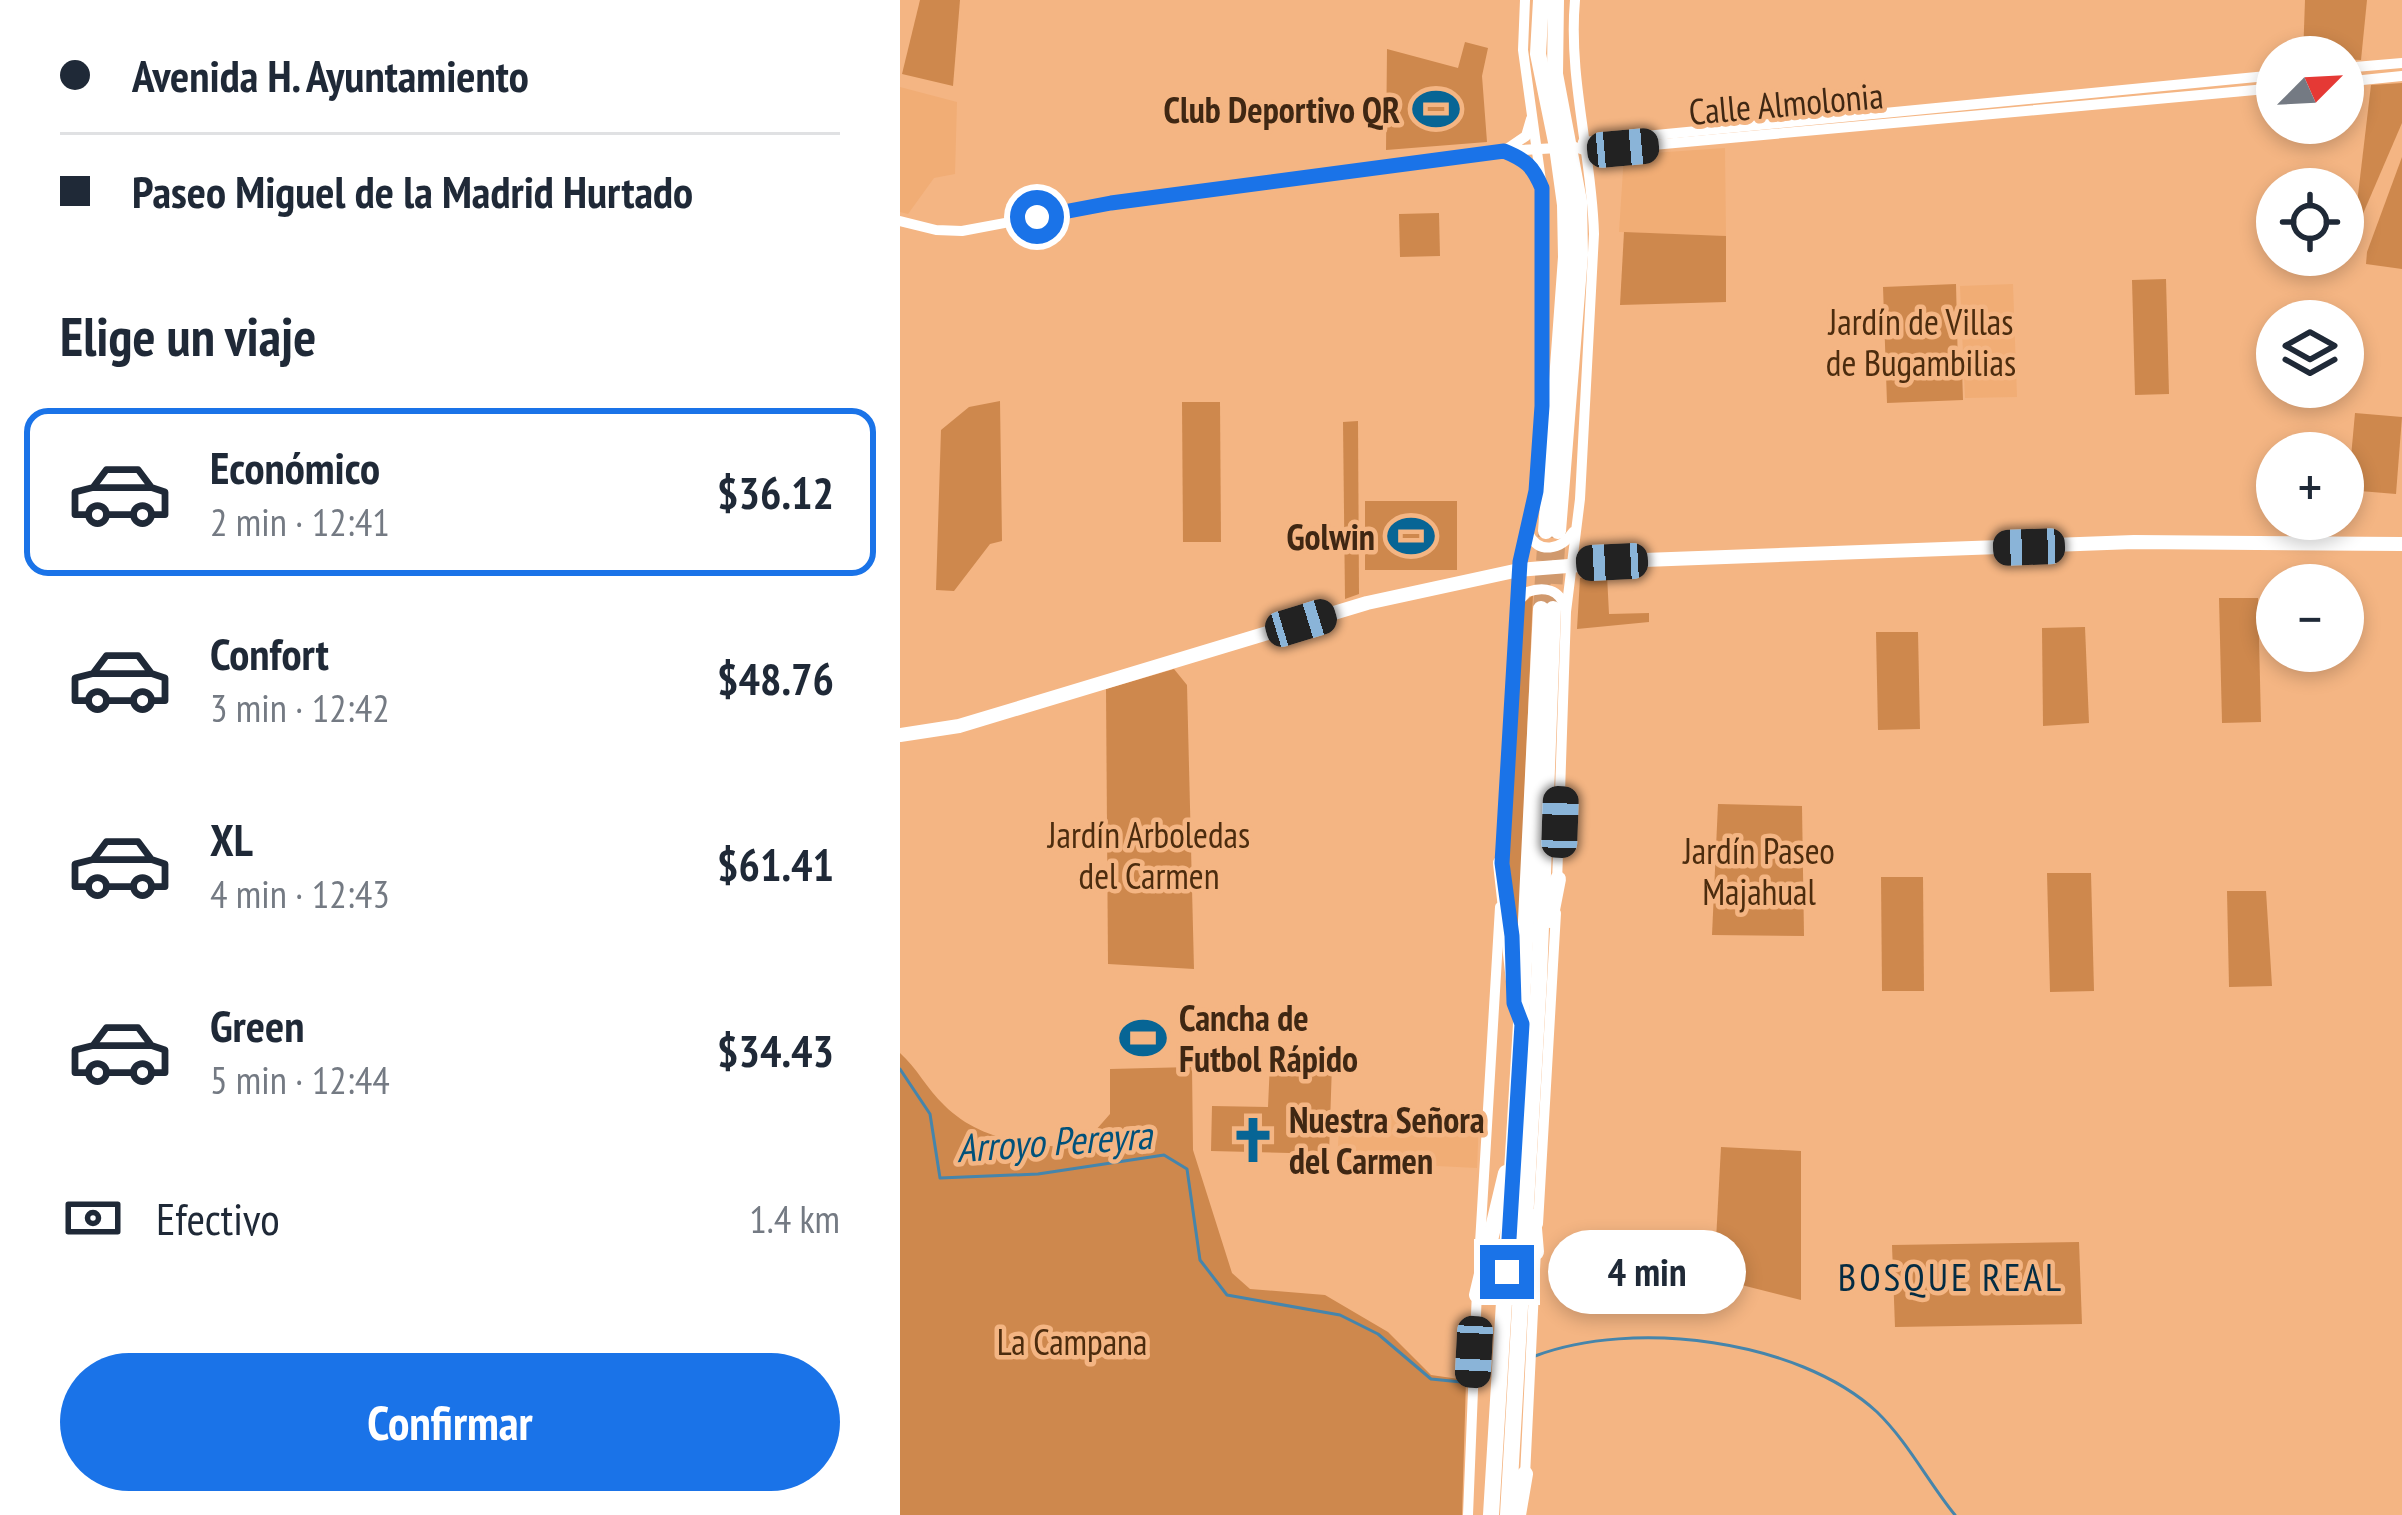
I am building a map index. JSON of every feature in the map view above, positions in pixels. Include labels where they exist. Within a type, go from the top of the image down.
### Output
[{"type":"highway","points":[[1533,0],[1530,32],[1546,49],[1555,74],[1579,202],[1580,255],[1560,530]]},
{"type":"highway","points":[[1546,49],[1559,0]]},
{"type":"highway","points":[[1508,1515],[1539,980],[1553,610]]},
{"type":"highway","points":[[1491,1515],[1516,1362],[1515,1138],[1553,610]]},
{"type":"highway","points":[[1502,863],[1512,936],[1514,1003],[1522,1024]]},
{"type":"highway","points":[[1539,980],[1558,879]]},
{"type":"highway","points":[[1477,1295],[1515,1138]]},
{"type":"highway","points":[[1527,1156],[1536,1252]]},
{"type":"highway","points":[[1520,1515],[1525,1474]]},
{"type":"main road","points":[[900,735],[958,726],[1367,603],[1519,570],[2134,542],[2402,544]]},
{"type":"street","points":[[1504,151],[1526,136],[1532,116],[1523,50],[1533,0]]},
{"type":"street","points":[[1542,188],[1569,147],[1575,0]]},
{"type":"street","points":[[2364,66],[2402,63]]},
{"type":"street","points":[[2364,80],[2402,76]]},
{"type":"street","name":"Calle Almolonia","points":[[1569,147],[2256,77]]},
{"type":"street","name":"Calle Almolonia","points":[[1569,147],[2256,90]]},
{"type":"street","points":[[1532,116],[1569,147]]},
{"type":"street","points":[[900,221],[936,230],[962,230],[1111,203],[1504,151],[1569,147]]},
{"type":"street","points":[[1468,1515],[1516,605],[1536,491],[1542,406],[1542,188],[1528,162],[1504,151]]},
{"type":"street","points":[[1526,530],[1537,546],[1548,549],[1559,547],[1560,530]]},
{"type":"street","points":[[1525,1474],[1516,1362],[1536,1252],[1558,879],[1553,610],[1572,564],[1560,530]]},
{"type":"street","points":[[1516,605],[1527,592],[1548,589],[1563,600],[1553,610]]},
{"type":"shaded area","points":[[900,87],[957,102],[955,174],[934,178],[908,214],[900,212]]},
{"type":"shaded area","points":[[1725,148],[1726,236],[1619,232],[1624,155]]},
{"type":"shaded area","points":[[2013,284],[2017,397],[1965,398],[1960,286]]},
{"type":"shaded area","points":[[1340,1112],[1479,1119],[1477,1168],[1337,1161]]},
{"type":"green space","points":[[920,0],[960,0],[953,86],[902,74]]},
{"type":"green space","points":[[2305,0],[2367,0],[2363,36],[2304,36]]},
{"type":"green space","name":"Club Deportivo QR","points":[[1465,42],[1488,48],[1482,76],[1487,142],[1386,150],[1387,49],[1458,68]]},
{"type":"green space","points":[[2402,83],[2402,123],[2364,211],[2361,168],[2371,85]]},
{"type":"green space","points":[[2402,157],[2402,269],[2366,264],[2367,252]]},
{"type":"green space","points":[[1439,213],[1440,256],[1400,257],[1399,214]]},
{"type":"green space","points":[[1624,232],[1726,236],[1726,302],[1620,305]]},
{"type":"green space","points":[[2166,279],[2169,394],[2135,395],[2132,280]]},
{"type":"green space","name":"Jardín de Villas de Bugambilias","points":[[1956,284],[1963,400],[1887,403],[1883,287]]},
{"type":"green space","points":[[1000,401],[1002,541],[990,544],[954,591],[936,590],[941,430],[969,407]]},
{"type":"green space","points":[[1182,402],[1220,402],[1221,542],[1183,542]]},
{"type":"green space","points":[[2355,413],[2402,417],[2396,494],[2364,491],[2364,432],[2353,432]]},
{"type":"green space","points":[[1358,421],[1359,594],[1345,599],[1343,422]]},
{"type":"green space","name":"Golwin","points":[[1365,501],[1457,501],[1457,570],[1365,570]]},
{"type":"green space","points":[[1607,575],[1609,614],[1649,613],[1649,622],[1577,629],[1580,578]]},
{"type":"green space","points":[[1533,595],[1517,971],[1505,867],[1520,606]]},
{"type":"green space","points":[[2219,598],[2256,598],[2261,722],[2222,723]]},
{"type":"green space","points":[[2085,627],[2089,723],[2043,726],[2042,628]]},
{"type":"green space","points":[[1876,632],[1918,632],[1920,729],[1878,730]]},
{"type":"green space","name":"Jardín Arboledas del Carmen","points":[[1174,669],[1187,685],[1194,969],[1108,964],[1106,689]]},
{"type":"green space","name":"Jardín Paseo Majahual","points":[[1718,804],[1802,806],[1804,936],[1712,935]]},
{"type":"green space","points":[[2047,873],[2091,873],[2094,991],[2050,992]]},
{"type":"green space","points":[[1881,877],[1923,877],[1924,991],[1882,991]]},
{"type":"green space","points":[[2227,891],[2266,891],[2272,986],[2229,987]]},
{"type":"green space","name":"La Campana","points":[[900,1053],[944,1105],[974,1127],[1025,1143],[1080,1148],[1110,1114],[1110,1069],[1192,1067],[1193,1150],[1232,1273],[1250,1289],[1325,1295],[1388,1332],[1431,1375],[1466,1380],[1462,1515],[900,1515]]},
{"type":"green space","points":[[1270,1062],[1332,1064],[1329,1154],[1211,1151],[1212,1106],[1268,1107]]},
{"type":"green space","points":[[1721,1147],[1801,1151],[1801,1300],[1714,1278]]},
{"type":"green space","points":[[2079,1242],[2082,1324],[1895,1327],[1892,1245]]},
{"type":"waterway","name":"Arroyo Pereyra","points":[[900,1069],[930,1114],[940,1178],[1038,1174],[1164,1155],[1187,1169],[1200,1260],[1227,1295],[1340,1315],[1378,1334],[1431,1379],[1471,1383]]},
{"type":"waterway","name":"Arroyo Pereyra","points":[[1535,1356],[1575,1345],[1665,1338],[1760,1352],[1804,1367],[1844,1387],[1877,1412],[1955,1515]]},
{"type":"tunnel","points":[[1541,609],[1546,532]]},
{"type":"tunnel","points":[[1553,608],[1558,532]]},
{"type":"place","name":"Club Deportivo QR","points":[[1436,109]]},
{"type":"place","name":"Golwin","points":[[1411,536]]},
{"type":"place","name":"Cancha de Futbol Rápido","points":[[1143,1038]]},
{"type":"place","name":"Nuestra Señora del Carmen","points":[[1253,1140]]},
{"type":"district","name":"BOSQUE REAL","points":[[1951,1276]]},
{"type":"route","points":[[1037,217],[1504,151],[1534,169],[1542,188],[1542,406],[1536,491],[1520,562],[1502,863],[1512,936],[1514,1003],[1522,1024],[1507,1272]]}]
